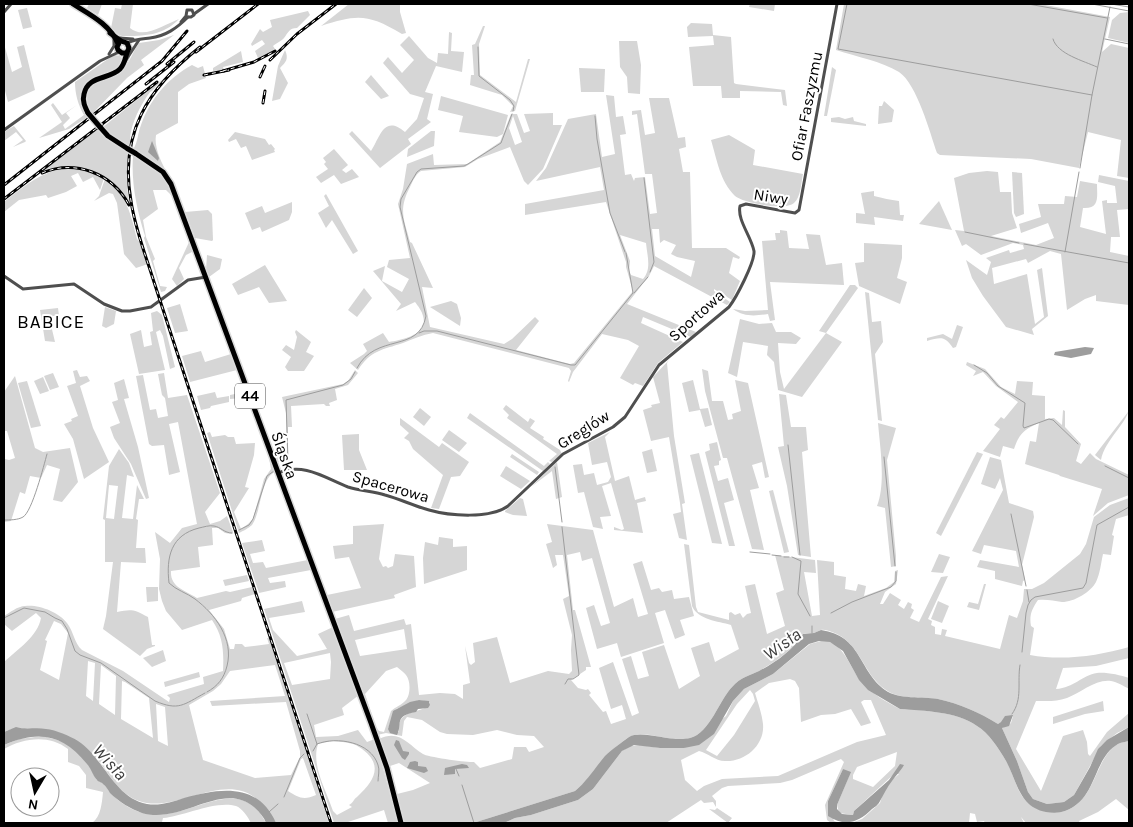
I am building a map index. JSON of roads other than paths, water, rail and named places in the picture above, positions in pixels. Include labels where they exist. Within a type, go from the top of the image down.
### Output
[{"type":"main road","points":[[73,4],[98,19],[112,34],[122,48],[123,65]]},
{"type":"main road","name":"Śląska","points":[[123,65],[114,74],[93,81],[87,87],[83,100],[88,113],[111,138],[160,170],[170,180],[371,723],[401,823]]},
{"type":"street","points":[[4,12],[11,4]]},
{"type":"street","points":[[187,16],[192,17],[194,12],[208,4]]},
{"type":"street","name":"Ofiar Faszyzmu","points":[[797,212],[800,208],[837,4]]},
{"type":"street","points":[[4,130],[106,57],[137,40],[158,36],[173,30],[187,16],[188,10],[194,12]]},
{"type":"street","points":[[112,34],[120,38],[137,40]]},
{"type":"street","points":[[106,57],[114,46],[112,34]]},
{"type":"street","points":[[123,65],[137,40]]},
{"type":"street","points":[[109,54],[122,48]]},
{"type":"street","name":"Niwy","points":[[740,206],[746,204],[797,212]]},
{"type":"street","name":"Sportowa","points":[[667,357],[735,300],[754,258],[754,250],[740,212],[740,206]]},
{"type":"street","points":[[4,276],[23,289],[74,284],[104,304],[122,311],[151,307],[188,280],[207,277]]},
{"type":"street","name":"Greglów","points":[[500,511],[515,500],[563,454],[614,427],[625,417],[659,365],[667,357]]},
{"type":"street","name":"Spacerowa","points":[[278,473],[291,469],[307,470],[354,489],[388,495],[437,512],[481,515],[500,511]]},
{"type":"waterway","points":[[847,4],[838,49],[1092,95]]},
{"type":"waterway","points":[[1028,4],[1107,18]]},
{"type":"waterway","points":[[1092,4],[1129,11]]},
{"type":"waterway","points":[[1111,4],[1129,7]]},
{"type":"waterway","points":[[1080,168],[1092,95],[1110,7]]},
{"type":"waterway","points":[[1053,39],[1065,53],[1097,67]]},
{"type":"waterway","points":[[1105,39],[1129,44]]},
{"type":"waterway","points":[[478,47],[479,76],[510,100],[514,106],[513,111]]},
{"type":"waterway","points":[[357,368],[365,357],[375,350],[406,340],[415,335],[422,328],[426,316],[400,207],[401,199],[417,172],[421,169],[464,166],[468,164],[501,143],[512,114]]},
{"type":"waterway","points":[[595,116],[597,139],[610,213],[625,252]]},
{"type":"waterway","points":[[1065,252],[1079,172]]},
{"type":"waterway","points":[[644,178],[654,262],[650,272]]},
{"type":"waterway","points":[[965,232],[1019,243]]},
{"type":"waterway","points":[[1024,244],[1129,263]]},
{"type":"waterway","points":[[419,333],[437,331],[575,365],[633,293],[626,253]]},
{"type":"waterway","points":[[634,293],[648,277]]},
{"type":"waterway","points":[[974,365],[987,373],[998,386],[1025,403],[1024,428],[1049,419],[1053,420],[1078,444]]},
{"type":"waterway","points":[[288,461],[286,400],[343,385],[351,379],[355,372]]},
{"type":"waterway","points":[[788,445],[800,555]]},
{"type":"waterway","points":[[4,520],[19,519],[23,517],[30,507],[47,454]]},
{"type":"waterway","points":[[884,457],[895,566]]},
{"type":"waterway","points":[[1105,466],[1129,478]]},
{"type":"waterway","points":[[555,467],[562,522]]},
{"type":"waterway","points":[[239,530],[249,525],[253,519],[267,476],[274,471]]},
{"type":"waterway","points":[[1022,652],[1026,613],[1031,600],[1035,597],[1083,588],[1086,583],[1097,525],[1129,507]]},
{"type":"waterway","points":[[1011,514],[1026,586]]},
{"type":"waterway","points":[[207,692],[217,684],[226,670],[228,646],[221,628],[209,612],[192,597],[169,583],[168,564],[172,548],[182,536],[190,531],[212,526],[232,533]]},
{"type":"waterway","points":[[562,527],[579,675],[573,679],[568,679],[565,684]]},
{"type":"waterway","points":[[750,552],[770,554]]},
{"type":"waterway","points":[[772,555],[781,556]]},
{"type":"waterway","points":[[784,557],[789,557]]},
{"type":"waterway","points":[[792,557],[801,561],[798,594],[810,616]]},
{"type":"waterway","points":[[831,613],[852,602],[891,587],[896,581],[896,572]]},
{"type":"waterway","points":[[1027,590],[1029,602]]},
{"type":"waterway","points":[[4,618],[24,608],[45,612],[62,621],[75,651],[80,655],[101,663],[155,701],[163,704],[170,706],[181,705],[205,693]]},
{"type":"waterway","points":[[812,626],[812,633]]},
{"type":"waterway","points":[[1012,714],[1019,696],[1020,665]]},
{"type":"waterway","points":[[307,714],[317,744],[313,751]]},
{"type":"waterway","points":[[317,744],[343,741],[361,746],[374,757],[379,767],[378,781]]},
{"type":"waterway","points":[[284,797],[300,758],[304,754]]},
{"type":"waterway","points":[[456,769],[459,776]]},
{"type":"waterway","points":[[462,785],[474,823]]},
{"type":"waterway","points":[[269,812],[278,804]]},
{"type":"railway","points":[[196,52],[258,4]]},
{"type":"railway","points":[[270,60],[297,34],[336,4]]},
{"type":"railway","points":[[4,185],[162,61],[187,31]]},
{"type":"railway","points":[[167,64],[194,42]]},
{"type":"railway","points":[[200,47],[166,79],[152,96],[142,114],[134,133],[129,154],[128,177],[131,201],[141,242],[331,823]]},
{"type":"railway","points":[[223,71],[254,62],[275,51]]},
{"type":"railway","points":[[146,84],[174,62]]},
{"type":"railway","points":[[260,77],[265,66]]},
{"type":"railway","points":[[204,75],[229,70]]},
{"type":"railway","points":[[4,199],[157,82]]},
{"type":"railway","points":[[263,103],[265,91]]},
{"type":"railway","points":[[42,173],[67,168],[92,172],[103,177],[113,185],[129,205]]},
{"type":"district","name":"BABICE","points":[[51,321]]},
{"type":"water label","name":"Wisła","points":[[782,644]]},
{"type":"water label","name":"Wisła","points":[[110,762]]}]
